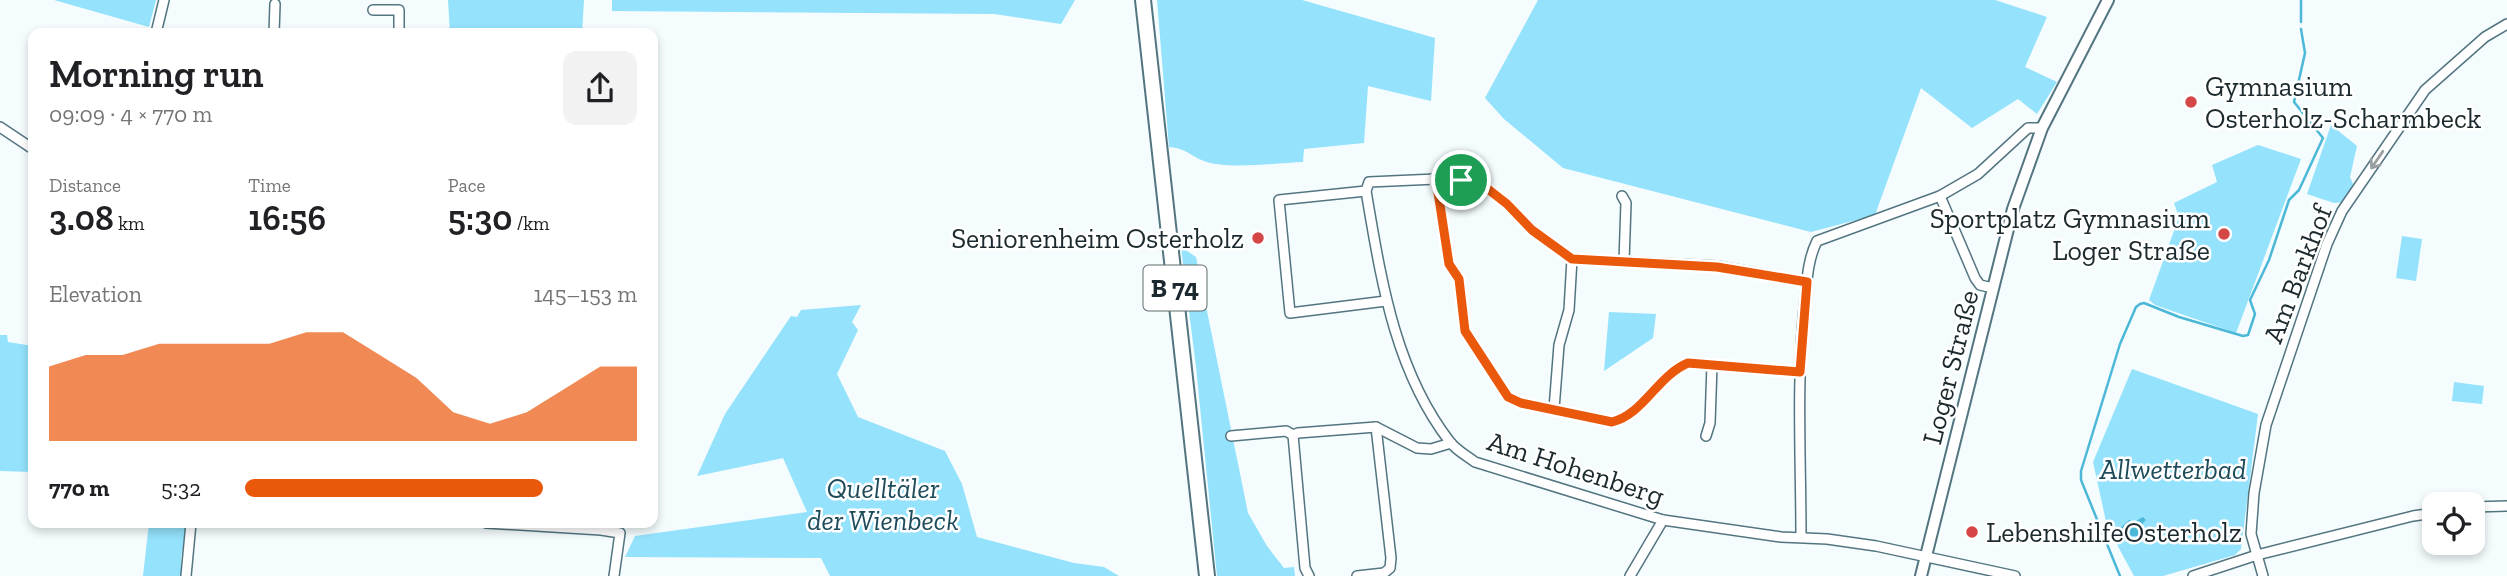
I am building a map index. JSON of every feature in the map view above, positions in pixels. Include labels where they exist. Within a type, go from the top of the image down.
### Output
[{"type":"main road","name":"B 74","points":[[1143,0],[1207,576]]},
{"type":"street","points":[[157,28],[164,0]]},
{"type":"street","name":"Loger Straße","points":[[1921,576],[2013,209],[2042,128],[2108,0]]},
{"type":"street","points":[[274,28],[275,4]]},
{"type":"street","points":[[373,10],[399,10],[399,28]]},
{"type":"street","name":"Am Barkhof","points":[[2263,576],[2251,534],[2254,493],[2266,425],[2327,244],[2342,211],[2425,90],[2485,37],[2507,24]]},
{"type":"street","points":[[0,127],[28,146]]},
{"type":"street","points":[[1801,537],[1800,372],[1807,282],[1811,252],[1817,241],[1940,196],[1978,174],[2028,128],[2042,128]]},
{"type":"street","points":[[1386,301],[1290,313],[1279,200],[1436,179],[1461,180],[1484,186],[1507,204],[1532,230],[1572,259],[1717,267],[1807,282]]},
{"type":"street","points":[[1436,179],[1449,264],[1459,279],[1465,331],[1508,397],[1521,403],[1612,422],[1626,418],[1674,369],[1688,363],[1800,372]]},
{"type":"street","name":"Am Hohenberg","points":[[1367,187],[1386,301],[1414,383],[1451,443],[1475,462],[1663,520],[1767,535],[1876,546],[2015,576]]},
{"type":"street","points":[[1622,196],[1626,203],[1624,262]]},
{"type":"street","points":[[1940,196],[1975,278],[1980,285],[1993,288]]},
{"type":"street","points":[[1554,409],[1559,345],[1569,310],[1572,259]]},
{"type":"street","points":[[1706,436],[1710,423],[1712,365]]},
{"type":"street","points":[[1231,436],[1286,431],[1293,435],[1376,427],[1417,448],[1431,449],[1451,443]]},
{"type":"street","points":[[1357,576],[1384,573],[1390,568],[1376,427]]},
{"type":"street","points":[[1293,435],[1305,568],[1309,576]]},
{"type":"street","points":[[2485,507],[2507,506]]},
{"type":"street","points":[[2193,576],[2258,555],[2422,515]]},
{"type":"street","points":[[1630,576],[1663,520]]},
{"type":"street","points":[[186,576],[191,528]]},
{"type":"street","points":[[568,528],[620,533],[614,576]]},
{"type":"green space","points":[[54,0],[156,0],[149,27]]},
{"type":"green space","points":[[448,0],[584,0],[582,28],[450,28]]},
{"type":"green space","points":[[612,0],[1075,0],[1061,24],[994,14],[612,11]]},
{"type":"green space","points":[[1157,0],[1302,0],[1435,38],[1431,101],[1368,86],[1364,143],[1304,149],[1303,162],[1239,166],[1204,161],[1169,147]]},
{"type":"green space","points":[[1538,0],[1995,0],[2047,17],[2025,67],[2057,82],[2037,114],[2018,99],[1972,128],[1921,88],[1875,215],[1811,232],[1563,168],[1504,119],[1485,98]]},
{"type":"green space","points":[[2331,125],[2357,146],[2350,177],[2353,184],[2343,202],[2334,203],[2307,194]]},
{"type":"green space","name":"Sportplatz Gymnasium Loger Straße","points":[[2258,145],[2301,159],[2236,333],[2155,305],[2149,300],[2179,217],[2174,203],[2217,182],[2212,165]]},
{"type":"green space","points":[[2402,236],[2422,239],[2416,281],[2396,278]]},
{"type":"green space","points":[[1181,247],[1196,257],[1248,513],[1267,546],[1284,568],[1294,567],[1295,576],[1217,576]]},
{"type":"green space","name":"Quelltäler der Wienbeck","points":[[861,305],[852,322],[858,330],[837,374],[858,417],[945,451],[962,484],[977,537],[1074,563],[1104,567],[1119,576],[830,576],[821,558],[625,557],[635,536],[807,512],[783,458],[697,476],[725,414],[791,316],[797,317],[801,310]]},
{"type":"green space","points":[[1609,312],[1656,314],[1653,338],[1604,371]]},
{"type":"green space","points":[[0,335],[7,335],[8,342],[28,345],[28,472],[0,471]]},
{"type":"green space","name":"Allwetterbad","points":[[2132,369],[2258,414],[2241,549],[2235,555],[2163,576],[2134,576],[2107,526],[2093,462]]},
{"type":"green space","points":[[2454,382],[2484,386],[2482,404],[2452,401]]},
{"type":"green space","points":[[148,528],[186,528],[181,558],[184,576],[143,576]]},
{"type":"shaded area","points":[[2143,517],[2146,520],[2143,523],[2145,536],[2132,536],[2119,529],[2129,520],[2134,522]]},
{"type":"waterway","points":[[2301,0],[2301,22]]},
{"type":"waterway","points":[[2120,576],[2081,480],[2081,471],[2120,344],[2136,307],[2144,303],[2179,317],[2243,336],[2248,335],[2255,314],[2250,300],[2269,260],[2289,200],[2299,190],[2323,138],[2294,102],[2305,53],[2301,29]]},
{"type":"place","name":"Gymnasium Osterholz-Scharmbeck","points":[[2191,102]]},
{"type":"place","name":"Sportplatz Gymnasium Loger Straße","points":[[2224,234]]},
{"type":"place","name":"Seniorenheim Osterholz","points":[[1258,238]]},
{"type":"place","name":"LebenshilfeOsterholz","points":[[1972,532]]},
{"type":"route","points":[[1436,179],[1461,180],[1484,186],[1507,204],[1532,230],[1572,259],[1717,267],[1807,282],[1800,372],[1688,363],[1674,369],[1626,418],[1612,422],[1521,403],[1508,397],[1465,331],[1459,279],[1449,264],[1436,179]]}]
